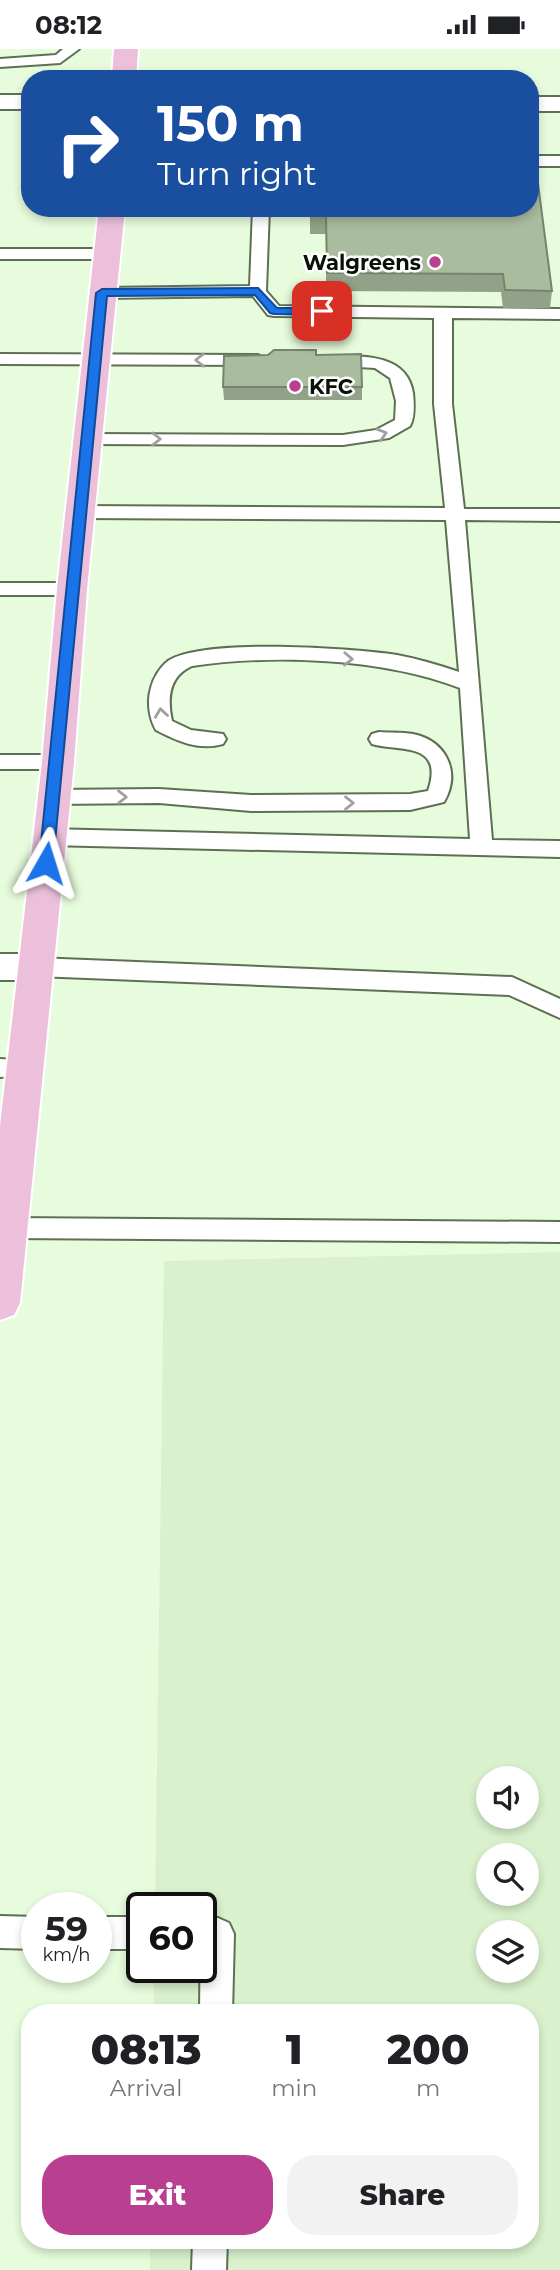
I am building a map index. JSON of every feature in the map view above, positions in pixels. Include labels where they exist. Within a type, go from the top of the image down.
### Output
[{"type":"main road","points":[[125,70],[126,49]]},
{"type":"main road","points":[[0,102],[21,102]]},
{"type":"main road","points":[[539,104],[560,104]]},
{"type":"main road","points":[[0,1303],[2,1261],[8,1228],[13,1068],[36,967],[111,217]]},
{"type":"main road","points":[[0,967],[36,967]]},
{"type":"lane","points":[[0,62],[60,59],[72,49]]},
{"type":"lane","points":[[539,162],[560,161]]},
{"type":"lane","points":[[261,217],[258,291],[274,311],[560,314]]},
{"type":"lane","points":[[0,254],[108,254]]},
{"type":"lane","points":[[102,293],[258,291]]},
{"type":"lane","points":[[443,313],[443,404],[470,684],[482,848]]},
{"type":"lane","points":[[0,359],[270,360]]},
{"type":"lane","points":[[87,439],[343,440],[376,437],[393,432],[404,422],[407,399],[401,380],[387,366],[364,361],[310,361]]},
{"type":"lane","points":[[80,512],[560,515]]},
{"type":"lane","points":[[0,589],[72,589]]},
{"type":"lane","points":[[216,739],[187,737],[163,725],[159,711],[161,681],[177,664],[196,658],[247,655],[382,660],[432,669],[470,684]]},
{"type":"lane","points":[[53,797],[170,797],[251,803],[410,802],[436,797],[442,788],[441,766],[431,751],[413,741],[379,739]]},
{"type":"lane","points":[[0,762],[58,762]]},
{"type":"lane","points":[[48,837],[560,849]]},
{"type":"lane","points":[[36,967],[512,986],[560,1009]]},
{"type":"lane","points":[[8,1228],[560,1232]]},
{"type":"lane","points":[[0,1932],[21,1933]]},
{"type":"lane","points":[[217,1934],[217,1974]]},
{"type":"lane","points":[[216,2004],[217,1983]]},
{"type":"lane","points":[[209,2249],[209,2270]]},
{"type":"shaded area","points":[[560,1252],[560,2270],[150,2270],[150,2249],[539,2249],[539,2004],[154,2004],[154,1983],[217,1983],[217,1892],[155,1892],[164,1261]]},
{"type":"building","name":"Walgreens","points":[[539,191],[552,291],[505,290],[503,274],[327,273],[326,217],[539,217]]},
{"type":"building","points":[[274,350],[316,350],[316,355],[361,354],[362,387],[223,387],[224,356],[268,355]]},
{"type":"place","name":"Walgreens","points":[[435,262]]},
{"type":"place","name":"KFC","points":[[295,386]]},
{"type":"route","points":[[46,863],[102,293],[258,291],[274,311],[322,311]]}]
